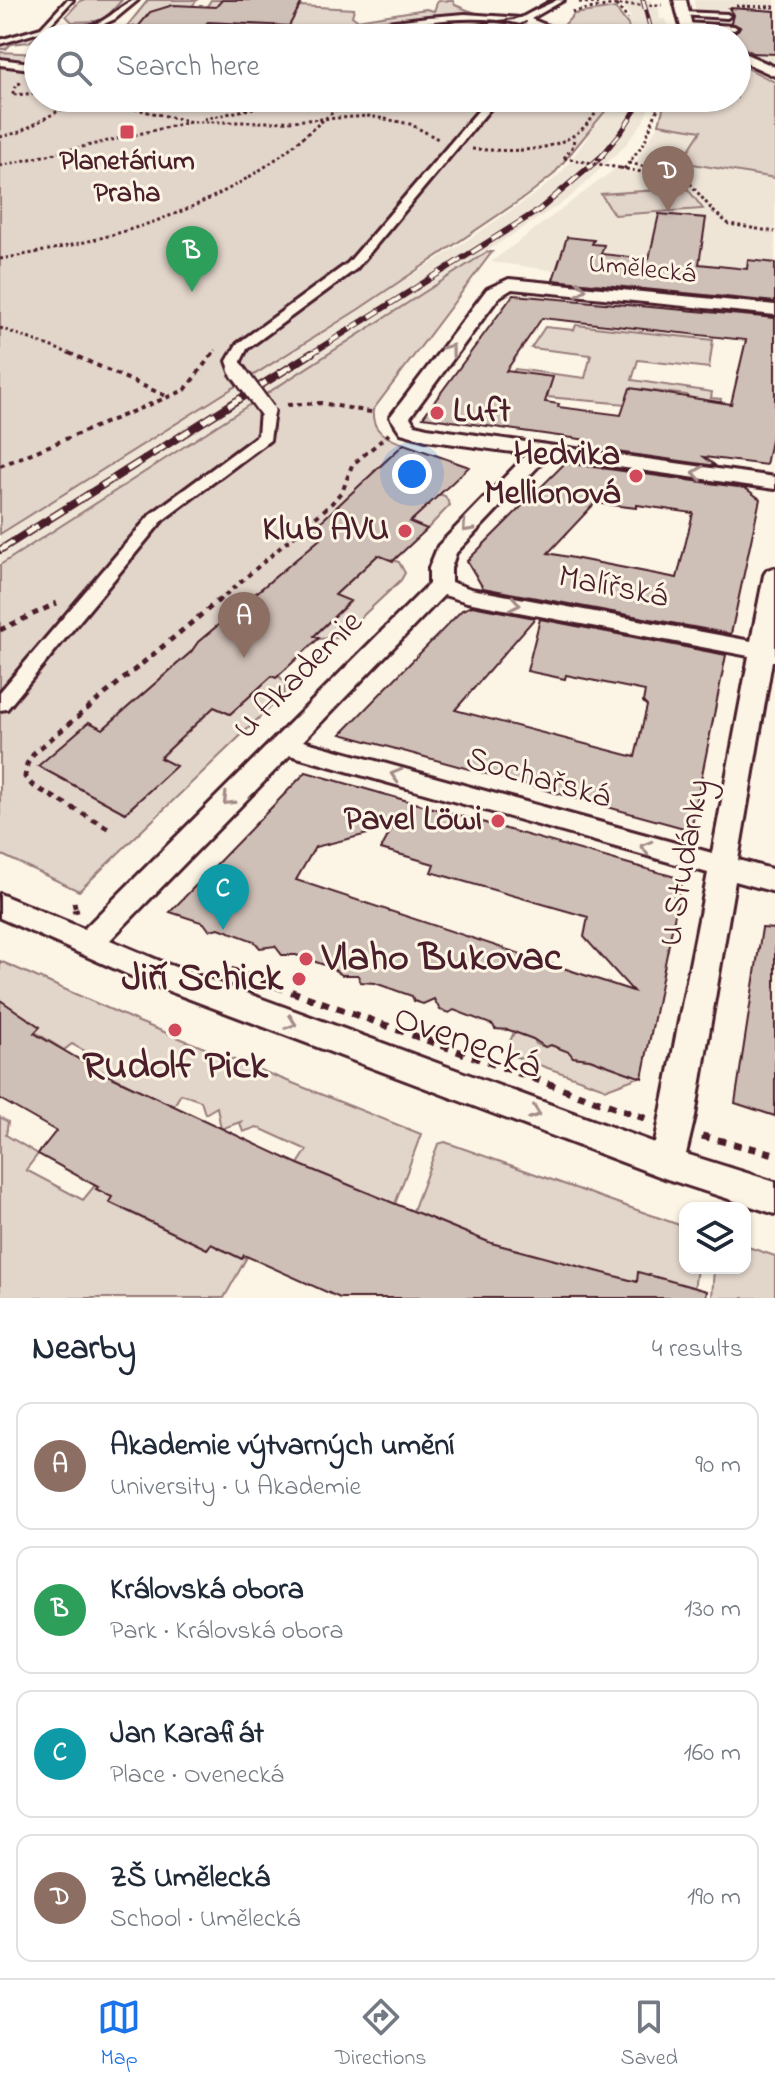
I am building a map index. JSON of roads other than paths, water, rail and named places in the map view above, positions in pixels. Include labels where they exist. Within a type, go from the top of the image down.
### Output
[{"type":"street","points":[[525,19],[560,0]]},
{"type":"street","points":[[680,0],[689,24]]},
{"type":"street","points":[[375,24],[472,7],[540,24]]},
{"type":"street","points":[[751,60],[774,71]]},
{"type":"street","points":[[0,62],[24,65]]},
{"type":"street","points":[[0,704],[157,517],[265,437],[276,409],[236,369],[234,361],[251,339],[352,266],[483,112]]},
{"type":"street","name":"Umělecká","points":[[541,451],[426,434],[403,418],[493,293],[503,285],[524,283],[775,310]]},
{"type":"street","points":[[440,586],[440,568],[446,551],[541,451],[775,483]]},
{"type":"street","name":"U Studánky","points":[[667,1163],[722,867],[768,652],[775,575]]},
{"type":"street","name":"Malířská","points":[[440,586],[467,595],[768,652]]},
{"type":"street","name":"U Akademie","points":[[94,937],[440,586]]},
{"type":"street","name":"Sochařská","points":[[283,744],[775,881]]},
{"type":"street","name":"Ovenecká","points":[[0,905],[94,937],[156,973],[667,1163],[775,1198]]},
{"type":"lane","points":[[48,24],[70,0]]},
{"type":"lane","points":[[105,24],[112,22],[135,0]]},
{"type":"lane","points":[[706,24],[727,16]]},
{"type":"lane","points":[[0,42],[24,35]]},
{"type":"tram line","points":[[476,24],[514,19],[555,0]]},
{"type":"tram line","points":[[522,24],[526,22]]},
{"type":"railway","points":[[643,0],[649,24]]},
{"type":"railway","points":[[601,157],[634,112]]},
{"type":"railway","points":[[309,355],[539,210],[601,157]]},
{"type":"railway","points":[[0,550],[312,353]]},
{"type":"place","name":"Planetárium Praha","points":[[127,132]]},
{"type":"place","name":"ZŠ Umělecká","points":[[668,212]]},
{"type":"place","name":"Královská obora","points":[[192,292]]},
{"type":"place","name":"Luft","points":[[437,413]]},
{"type":"place","name":"Hedvika Mellionová","points":[[636,476]]},
{"type":"place","name":"Klub AVU","points":[[405,531]]},
{"type":"place","name":"Akademie výtvarných umění","points":[[244,658]]},
{"type":"place","name":"Pavel Löwi","points":[[498,821]]},
{"type":"place","name":"Jan Karafiát","points":[[223,930]]},
{"type":"place","name":"Vlaho Bukovac","points":[[306,959]]},
{"type":"place","name":"Jiří Schick","points":[[299,979]]},
{"type":"place","name":"Rudolf Pick","points":[[175,1030]]}]
